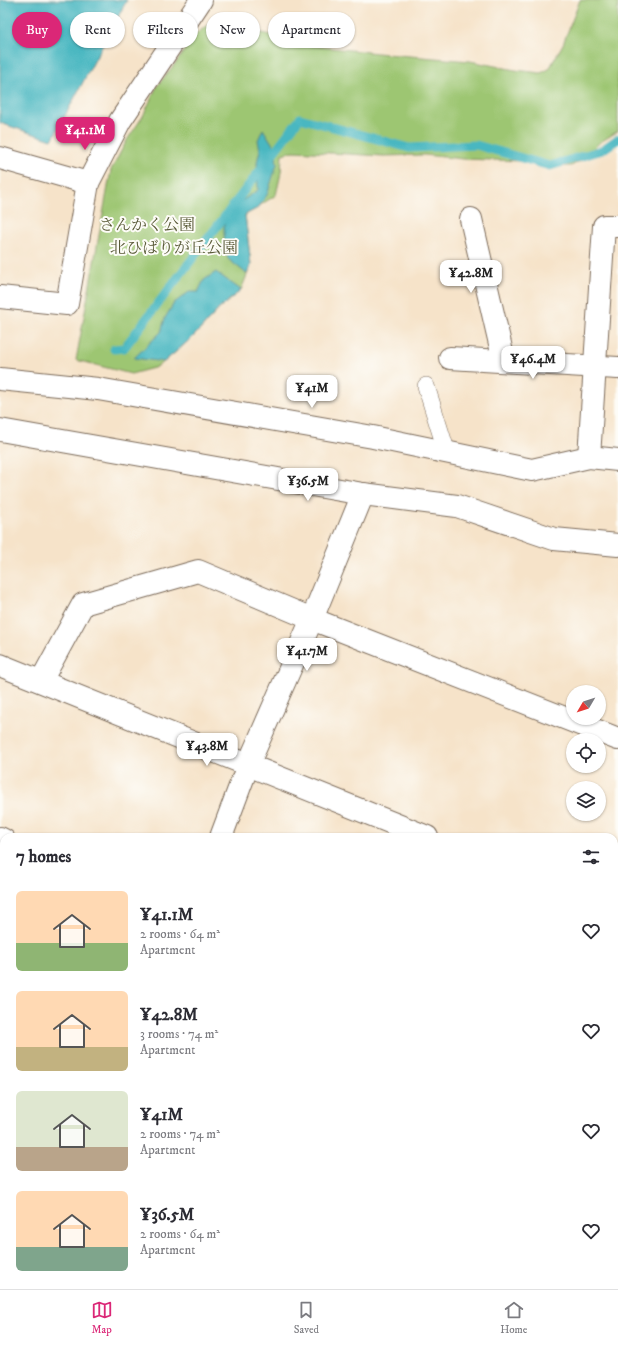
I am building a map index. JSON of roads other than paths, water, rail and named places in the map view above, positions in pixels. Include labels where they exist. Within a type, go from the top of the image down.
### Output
[{"type":"street","points":[[0,297],[67,304],[88,183],[120,121],[201,0]]},
{"type":"street","points":[[0,158],[88,183]]},
{"type":"street","points":[[471,219],[504,361]]},
{"type":"street","points":[[589,457],[604,226],[618,226]]},
{"type":"street","points":[[450,358],[618,368]]},
{"type":"street","points":[[0,379],[98,388],[373,437],[532,470],[589,457],[618,460]]},
{"type":"street","points":[[2,434],[363,494],[457,506],[554,539],[618,545]]},
{"type":"street","points":[[222,833],[248,765],[312,619],[363,494]]},
{"type":"street","points":[[41,681],[83,604],[198,571],[312,619],[618,739]]},
{"type":"street","points":[[0,665],[417,833]]},
{"type":"lane","points":[[426,386],[447,453]]},
{"type":"water","points":[[0,0],[127,0],[121,12],[70,12],[70,48],[101,48],[52,140],[0,123]]},
{"type":"water","points":[[263,129],[275,148],[277,164],[267,195],[258,208],[245,215],[251,265],[247,274],[228,259],[224,225],[228,212],[238,203],[258,190],[257,162],[260,150],[258,140]]},
{"type":"water","points":[[216,272],[241,290],[219,309],[194,336],[164,362],[134,358],[161,332],[165,318],[174,303],[189,292],[198,292],[204,280]]},
{"type":"waterway","points":[[114,349],[124,348],[300,118],[409,148],[476,145],[550,166],[602,150],[618,139]]},
{"type":"park label","name":"さんかく公園","points":[[147,225]]},
{"type":"park label","name":"北ひばりが丘公園","points":[[174,248]]}]
